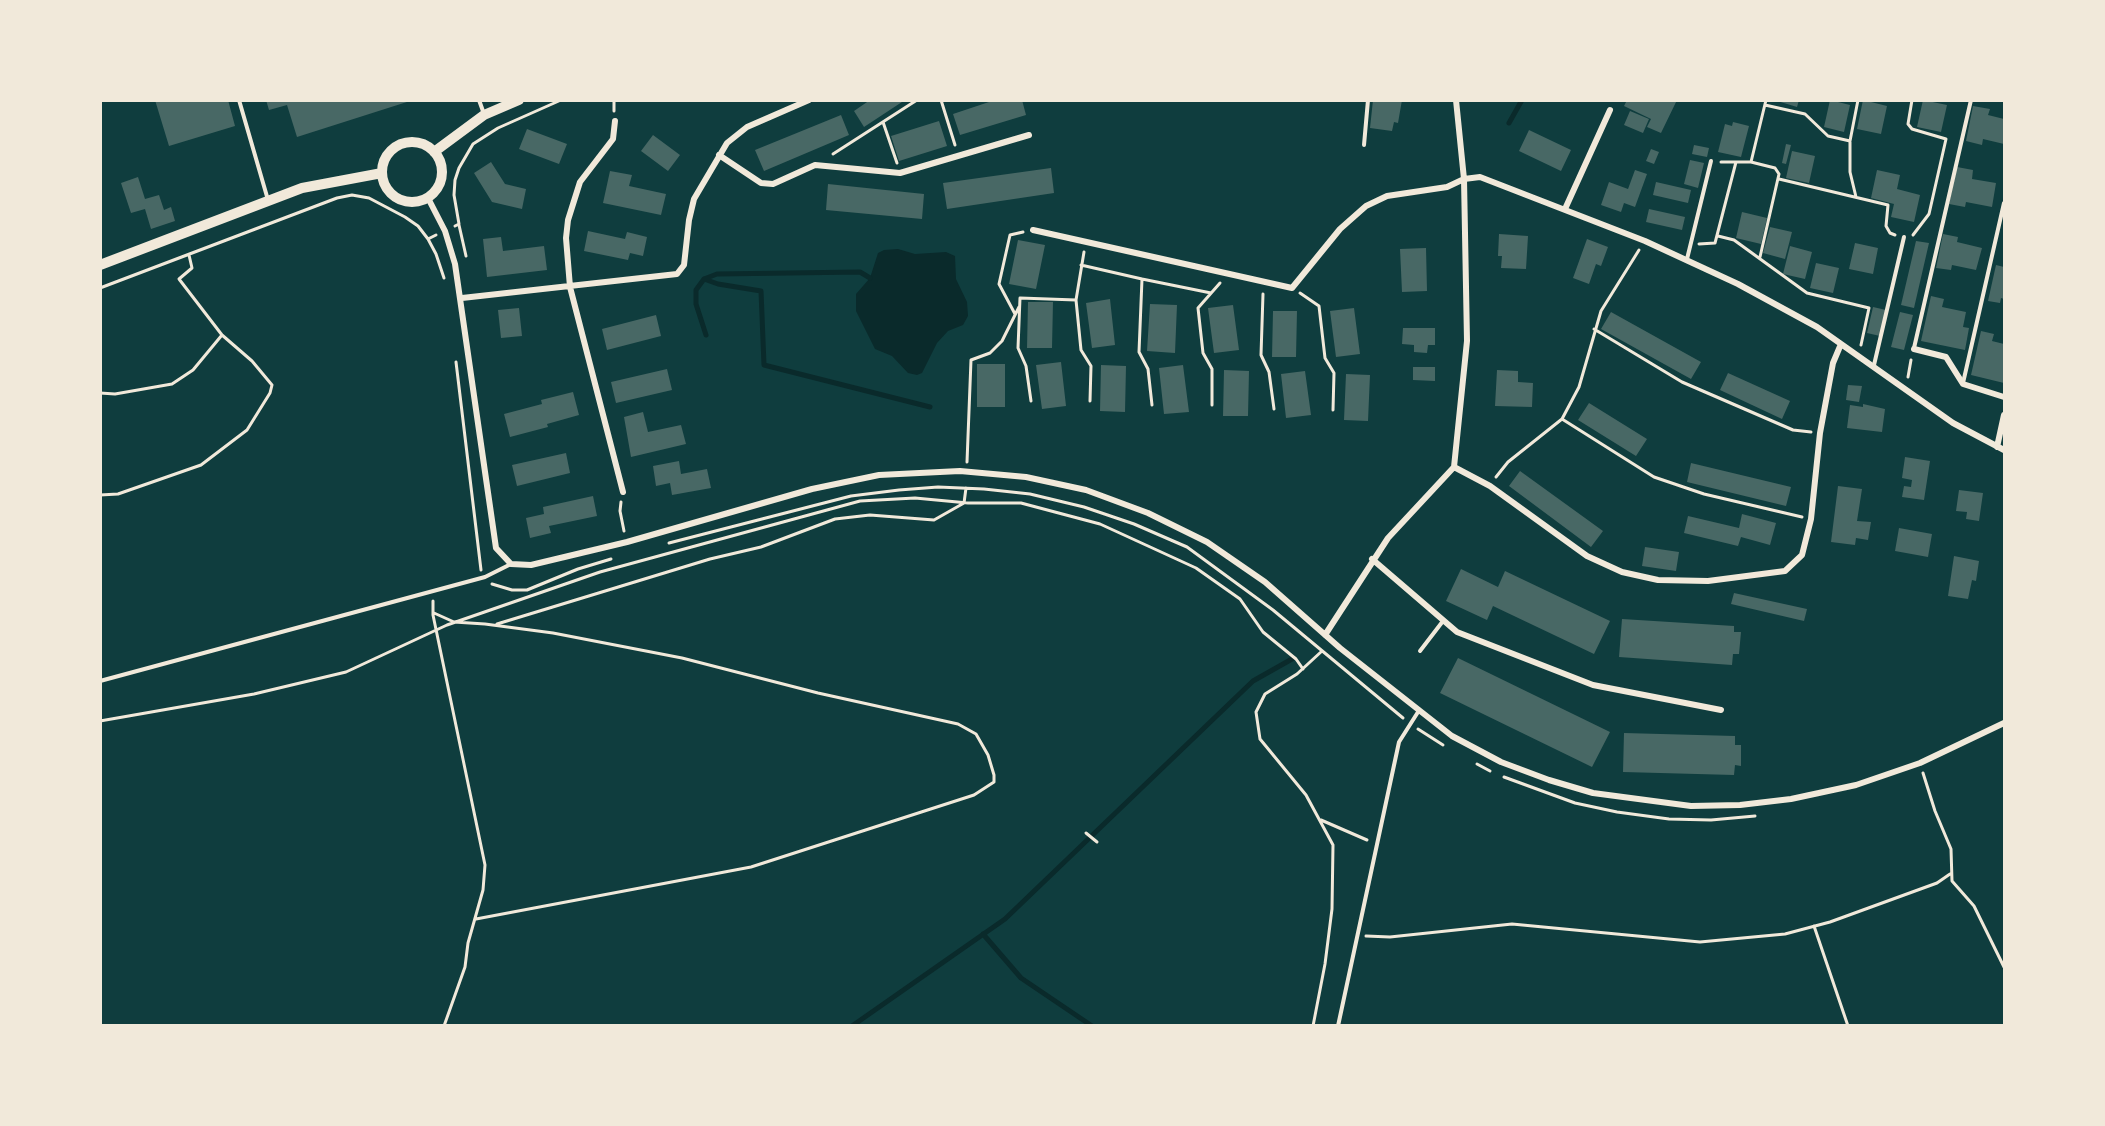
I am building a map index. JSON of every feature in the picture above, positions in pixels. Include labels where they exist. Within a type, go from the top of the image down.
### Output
[{"type":"street","points":[[434,152],[484,115],[519,100]]},
{"type":"street","points":[[462,298],[677,274],[681,270],[694,199],[727,143],[747,127],[809,100]]},
{"type":"street","points":[[1325,635],[1372,559],[1454,467],[1467,341],[1464,179],[1456,100]]},
{"type":"street","points":[[1565,209],[1610,110]]},
{"type":"street","points":[[615,121],[613,139],[580,182],[572,203],[566,238],[570,287],[623,492]]},
{"type":"street","points":[[719,155],[761,183],[773,184],[815,165],[900,173],[1029,135]]},
{"type":"street","points":[[413,142],[434,152],[439,159],[441,177],[439,185],[428,198],[413,202],[397,199],[386,188],[382,172],[386,157],[397,146],[413,142]]},
{"type":"street","points":[[100,265],[302,188],[382,172]]},
{"type":"street","points":[[1033,230],[1292,288],[1340,229],[1366,206],[1387,196],[1447,186],[1464,179],[1480,177],[1645,241],[1738,284],[1841,344],[1953,423],[2004,450]]},
{"type":"street","points":[[428,198],[445,231],[462,298],[496,548],[511,564],[531,565],[627,542],[812,489],[879,476],[965,472],[1026,477],[1086,490],[1148,513],[1207,542],[1256,575],[1418,712],[1452,736],[1502,762],[1548,780],[1593,793],[1690,806],[1740,805],[1791,799],[1856,784],[1920,763],[2004,723]]},
{"type":"street","points":[[1454,467],[1490,486],[1587,556],[1622,572],[1658,580],[1708,581],[1785,571],[1802,555],[1811,519],[1820,433],[1833,363],[1841,344]]},
{"type":"street","points":[[1914,349],[1946,357],[1963,384],[2004,397]]},
{"type":"street","points":[[1997,447],[2004,416]]},
{"type":"street","points":[[1372,559],[1456,632],[1593,685],[1721,710]]},
{"type":"lane","points":[[239,100],[269,202]]},
{"type":"lane","points":[[480,100],[484,115]]},
{"type":"lane","points":[[1364,145],[1368,100]]},
{"type":"lane","points":[[1914,349],[1971,100]]},
{"type":"lane","points":[[1688,260],[1711,161]]},
{"type":"lane","points":[[1963,384],[2004,203]]},
{"type":"lane","points":[[1874,366],[1904,237]]},
{"type":"lane","points":[[100,681],[485,577],[511,564]]},
{"type":"lane","points":[[1420,651],[1443,621]]},
{"type":"lane","points":[[1338,1026],[1399,742],[1418,712]]},
{"type":"path","points":[[428,239],[459,224],[454,195],[455,180],[462,160],[473,144],[498,128],[561,100]]},
{"type":"path","points":[[815,165],[917,100]]},
{"type":"path","points":[[941,100],[958,155]]},
{"type":"path","points":[[1856,197],[1850,172],[1850,141],[1858,100]]},
{"type":"path","points":[[1779,180],[1888,205],[1886,226],[1890,233],[1911,237],[1929,214],[1946,139],[1912,129],[1908,124],[1912,100]]},
{"type":"path","points":[[1751,162],[1765,103],[1805,114],[1828,136],[1850,141]]},
{"type":"path","points":[[883,122],[900,173]]},
{"type":"path","points":[[1711,161],[1751,162],[1775,168],[1779,180],[1760,258]]},
{"type":"path","points":[[1692,243],[1703,245],[1715,243],[1736,162]]},
{"type":"path","points":[[100,288],[337,198],[352,195],[369,198],[418,226],[436,254],[446,288]]},
{"type":"path","points":[[1015,314],[999,284],[1010,235],[1033,230]]},
{"type":"path","points":[[1718,236],[1734,240],[1807,293],[1869,308],[1859,356]]},
{"type":"path","points":[[1490,486],[1508,462],[1562,419],[1579,387],[1601,311],[1645,241]]},
{"type":"path","points":[[1086,242],[1076,300],[1081,350],[1091,366],[1090,401]]},
{"type":"path","points":[[100,495],[118,494],[201,465],[247,429],[270,393],[272,385],[252,361],[222,335],[179,279],[192,268],[189,255]]},
{"type":"path","points":[[1081,265],[1211,293]]},
{"type":"path","points":[[1212,405],[1212,369],[1203,353],[1198,308],[1228,274]]},
{"type":"path","points":[[1142,279],[1139,352],[1149,369],[1152,405]]},
{"type":"path","points":[[1263,282],[1261,356],[1269,372],[1274,410]]},
{"type":"path","points":[[1292,288],[1319,306],[1325,358],[1334,374],[1333,410]]},
{"type":"path","points":[[1031,401],[1026,366],[1018,348],[1020,298],[1076,300]]},
{"type":"path","points":[[965,472],[968,453],[971,360],[990,352],[1002,341],[1019,307]]},
{"type":"path","points":[[1594,329],[1682,382],[1793,430],[1820,433]]},
{"type":"path","points":[[100,393],[115,394],[172,384],[194,369],[222,335]]},
{"type":"path","points":[[1905,389],[1914,349]]},
{"type":"path","points":[[454,350],[478,556],[485,577],[500,588],[527,590],[578,568],[630,554],[620,512],[623,492]]},
{"type":"path","points":[[1562,419],[1654,477],[1704,494],[1811,519]]},
{"type":"path","points":[[964,503],[966,488]]},
{"type":"path","points":[[664,545],[851,496],[899,490],[966,488],[1030,494],[1084,507],[1134,524],[1187,547],[1274,610],[1411,724],[1445,746]]},
{"type":"path","points":[[100,721],[243,696],[346,672],[454,622],[600,572],[860,501],[915,498],[964,503],[1020,503],[1100,524],[1196,568],[1240,599],[1263,632],[1296,659],[1303,669]]},
{"type":"path","points":[[495,625],[710,559],[761,547],[835,519],[870,515],[934,520],[964,503]]},
{"type":"path","points":[[433,590],[434,613],[485,865],[483,890],[468,943],[465,967],[444,1026]]},
{"type":"path","points":[[434,613],[454,622],[495,625],[682,658],[819,693],[958,724],[976,734],[988,755],[994,775],[994,782],[975,795],[751,867],[476,919]]},
{"type":"path","points":[[1313,1026],[1326,964],[1332,909],[1333,845],[1306,795],[1260,739],[1256,712],[1265,694],[1303,669],[1322,651]]},
{"type":"path","points":[[1920,763],[1935,811],[1951,849],[1953,863],[1950,874],[1952,880],[1974,906],[2004,967]]},
{"type":"path","points":[[1476,764],[1533,790],[1575,803],[1617,812],[1711,820],[1764,814]]},
{"type":"path","points":[[1913,775],[1933,768]]},
{"type":"path","points":[[1319,819],[1361,837],[1377,847]]},
{"type":"path","points":[[1086,833],[1097,842]]},
{"type":"path","points":[[1359,935],[1390,937],[1512,924],[1700,942],[1785,934],[1937,883],[1950,874]]},
{"type":"path","points":[[1814,926],[1848,1026]]},
{"type":"water","points":[[898,249],[915,254],[946,252],[955,256],[956,279],[967,302],[968,316],[963,325],[948,331],[937,343],[922,373],[917,375],[908,373],[892,356],[875,349],[856,311],[856,294],[870,278],[878,253]]},
{"type":"building","points":[[155,100],[228,100],[235,126],[169,146]]},
{"type":"building","points":[[266,100],[410,101],[297,137],[287,105],[269,110]]},
{"type":"building","points":[[870,100],[905,100],[864,127],[854,111]]},
{"type":"building","points":[[995,100],[1022,100],[1026,115],[960,135],[953,114]]},
{"type":"building","points":[[1373,100],[1402,100],[1398,123],[1394,122],[1392,131],[1370,128]]},
{"type":"building","points":[[1627,100],[1677,100],[1661,133],[1647,127],[1651,119],[1624,106]]},
{"type":"building","points":[[1774,100],[1799,100],[1797,107]]},
{"type":"building","points":[[1830,100],[1850,105],[1844,132],[1824,127]]},
{"type":"building","points":[[1863,100],[1887,106],[1881,134],[1857,129]]},
{"type":"building","points":[[1923,100],[1947,105],[1941,132],[1917,127]]},
{"type":"building","points":[[1973,106],[1990,109],[1988,115],[2004,119],[2004,144],[1983,139],[1982,145],[1966,141]]},
{"type":"building","points":[[1630,111],[1649,119],[1643,133],[1624,125]]},
{"type":"building","points":[[841,115],[849,135],[764,171],[755,150]]},
{"type":"building","points":[[939,121],[947,146],[899,161],[891,136]]},
{"type":"building","points":[[1733,122],[1749,126],[1741,157],[1718,152],[1725,124],[1732,126]]},
{"type":"building","points":[[527,129],[567,144],[559,164],[519,149]]},
{"type":"building","points":[[1529,130],[1571,150],[1561,171],[1519,151]]},
{"type":"building","points":[[653,135],[680,155],[668,171],[641,151]]},
{"type":"building","points":[[1786,144],[1791,145],[1786,164],[1782,163]]},
{"type":"building","points":[[1694,145],[1709,148],[1707,157],[1692,154]]},
{"type":"building","points":[[1651,149],[1659,152],[1654,164],[1646,161]]},
{"type":"building","points":[[1792,151],[1815,156],[1809,183],[1786,178]]},
{"type":"building","points":[[1690,160],[1704,163],[1698,188],[1684,184]]},
{"type":"building","points":[[491,162],[505,184],[526,189],[522,209],[492,202],[474,173]]},
{"type":"building","points":[[1957,167],[1973,170],[1972,179],[1996,183],[1992,207],[1966,202],[1965,207],[1949,204]]},
{"type":"building","points":[[1051,168],[1054,193],[947,209],[943,183]]},
{"type":"building","points":[[1635,170],[1647,174],[1635,207],[1624,203],[1621,212],[1601,205],[1609,182],[1628,189]]},
{"type":"building","points":[[1877,170],[1900,175],[1897,189],[1920,195],[1914,222],[1891,217],[1894,204],[1871,198]]},
{"type":"building","points":[[610,171],[632,175],[629,186],[666,194],[661,215],[603,203]]},
{"type":"building","points":[[138,177],[145,199],[159,195],[164,210],[171,207],[175,221],[151,229],[145,209],[131,213],[121,183]]},
{"type":"building","points":[[1656,182],[1691,190],[1688,203],[1653,195]]},
{"type":"building","points":[[828,184],[924,194],[922,219],[826,210]]},
{"type":"building","points":[[1649,209],[1685,217],[1682,230],[1646,222]]},
{"type":"building","points":[[1742,212],[1767,218],[1761,244],[1736,238]]},
{"type":"building","points":[[1770,227],[1792,232],[1785,259],[1763,253]]},
{"type":"building","points":[[588,231],[625,239],[627,232],[647,237],[643,256],[630,253],[628,260],[584,251]]},
{"type":"building","points":[[1499,234],[1528,236],[1526,269],[1501,268],[1502,256],[1498,256]]},
{"type":"building","points":[[1943,234],[1958,237],[1957,242],[1982,248],[1976,270],[1952,265],[1951,270],[1936,268]]},
{"type":"building","points":[[501,237],[503,251],[544,246],[547,270],[487,277],[483,239]]},
{"type":"building","points":[[1587,239],[1608,247],[1601,266],[1596,264],[1589,284],[1573,278]]},
{"type":"building","points":[[1018,240],[1045,245],[1036,289],[1009,284]]},
{"type":"building","points":[[1916,241],[1929,243],[1914,308],[1901,305]]},
{"type":"building","points":[[1855,243],[1878,248],[1873,274],[1849,269]]},
{"type":"building","points":[[1790,246],[1812,252],[1805,279],[1783,274]]},
{"type":"building","points":[[1426,248],[1427,291],[1402,292],[1400,249]]},
{"type":"building","points":[[1816,263],[1839,268],[1833,293],[1810,288]]},
{"type":"building","points":[[1996,265],[2004,267],[2004,299],[2001,298],[2000,303],[1988,301]]},
{"type":"building","points":[[1931,296],[1944,299],[1942,307],[1966,312],[1963,327],[1969,328],[1965,350],[1921,341]]},
{"type":"building","points":[[1110,299],[1115,345],[1092,348],[1086,303]]},
{"type":"building","points":[[1028,302],[1053,302],[1052,348],[1027,348]]},
{"type":"building","points":[[1150,304],[1177,305],[1175,353],[1147,351]]},
{"type":"building","points":[[1233,305],[1239,350],[1214,353],[1208,308]]},
{"type":"building","points":[[1873,307],[1886,310],[1880,336],[1867,333]]},
{"type":"building","points":[[519,308],[522,336],[501,338],[498,310]]},
{"type":"building","points":[[1354,308],[1360,354],[1336,357],[1330,311]]},
{"type":"building","points":[[1273,311],[1297,311],[1296,357],[1272,357]]},
{"type":"building","points":[[1611,312],[1701,362],[1691,379],[1601,329]]},
{"type":"building","points":[[1900,312],[1913,315],[1904,350],[1891,347]]},
{"type":"building","points":[[656,315],[661,336],[607,350],[602,329]]},
{"type":"building","points":[[1403,328],[1435,328],[1435,345],[1428,345],[1427,353],[1414,352],[1414,345],[1402,344]]},
{"type":"building","points":[[1981,331],[1994,334],[1992,341],[2004,344],[2004,383],[1971,375]]},
{"type":"building","points":[[1061,362],[1066,406],[1042,409],[1036,365]]},
{"type":"building","points":[[977,364],[1005,364],[1005,407],[977,407]]},
{"type":"building","points":[[1101,365],[1126,366],[1125,412],[1100,411]]},
{"type":"building","points":[[1183,365],[1189,412],[1164,414],[1159,368]]},
{"type":"building","points":[[1413,367],[1435,367],[1435,381],[1413,380]]},
{"type":"building","points":[[667,369],[672,390],[616,403],[611,382]]},
{"type":"building","points":[[1224,370],[1249,371],[1248,416],[1223,416]]},
{"type":"building","points":[[1497,370],[1518,371],[1518,382],[1533,383],[1532,407],[1495,406]]},
{"type":"building","points":[[1305,371],[1311,415],[1286,418],[1281,374]]},
{"type":"building","points":[[1728,373],[1790,401],[1782,419],[1720,390]]},
{"type":"building","points":[[1346,374],[1370,375],[1368,421],[1344,420]]},
{"type":"building","points":[[1848,385],[1862,386],[1859,402],[1846,400]]},
{"type":"building","points":[[573,392],[579,415],[547,424],[548,427],[510,437],[504,414],[542,404],[541,400]]},
{"type":"building","points":[[1589,403],[1647,439],[1636,456],[1578,420]]},
{"type":"building","points":[[1863,404],[1885,409],[1882,432],[1847,428],[1850,405],[1863,407]]},
{"type":"building","points":[[643,412],[648,432],[681,425],[686,444],[631,457],[624,417]]},
{"type":"building","points":[[566,453],[570,473],[517,486],[512,465]]},
{"type":"building","points":[[1905,457],[1930,461],[1924,500],[1902,497],[1904,486],[1911,487],[1912,480],[1902,478]]},
{"type":"building","points":[[679,461],[681,474],[707,469],[711,488],[672,495],[670,483],[656,486],[653,466]]},
{"type":"building","points":[[1691,463],[1791,487],[1786,506],[1687,482]]},
{"type":"building","points":[[1520,471],[1603,531],[1591,547],[1509,486]]},
{"type":"building","points":[[1838,486],[1862,489],[1857,521],[1871,522],[1868,540],[1856,538],[1855,545],[1831,542]]},
{"type":"building","points":[[1959,490],[1983,493],[1979,521],[1966,519],[1967,512],[1956,511]]},
{"type":"building","points":[[593,496],[597,516],[549,526],[551,533],[530,538],[526,518],[544,514],[543,507]]},
{"type":"building","points":[[1742,514],[1776,523],[1770,545],[1741,537],[1738,546],[1684,533],[1688,516],[1739,528]]},
{"type":"building","points":[[1899,528],[1932,534],[1928,557],[1895,551]]},
{"type":"building","points":[[1645,547],[1679,552],[1676,571],[1642,566]]},
{"type":"building","points":[[1954,556],[1979,561],[1976,581],[1972,580],[1968,599],[1948,596]]},
{"type":"building","points":[[1461,569],[1498,587],[1505,571],[1610,621],[1594,654],[1493,606],[1487,620],[1446,601]]},
{"type":"building","points":[[1734,593],[1807,609],[1804,621],[1731,604]]},
{"type":"building","points":[[1622,619],[1734,626],[1734,632],[1741,632],[1739,654],[1733,654],[1732,665],[1619,657]]},
{"type":"building","points":[[1458,658],[1610,732],[1592,767],[1440,693]]},
{"type":"building","points":[[1624,733],[1735,736],[1735,745],[1741,745],[1741,766],[1735,765],[1734,775],[1623,772]]},
{"type":"waterway","points":[[1509,123],[1522,100]]},
{"type":"waterway","points":[[706,335],[696,304],[696,290],[704,279],[717,274],[860,272],[870,278]]},
{"type":"waterway","points":[[704,279],[718,284],[761,291],[764,365],[930,407]]},
{"type":"waterway","points":[[852,1026],[1005,919],[1253,681],[1292,659]]},
{"type":"waterway","points":[[983,934],[1021,978],[1092,1026]]}]
